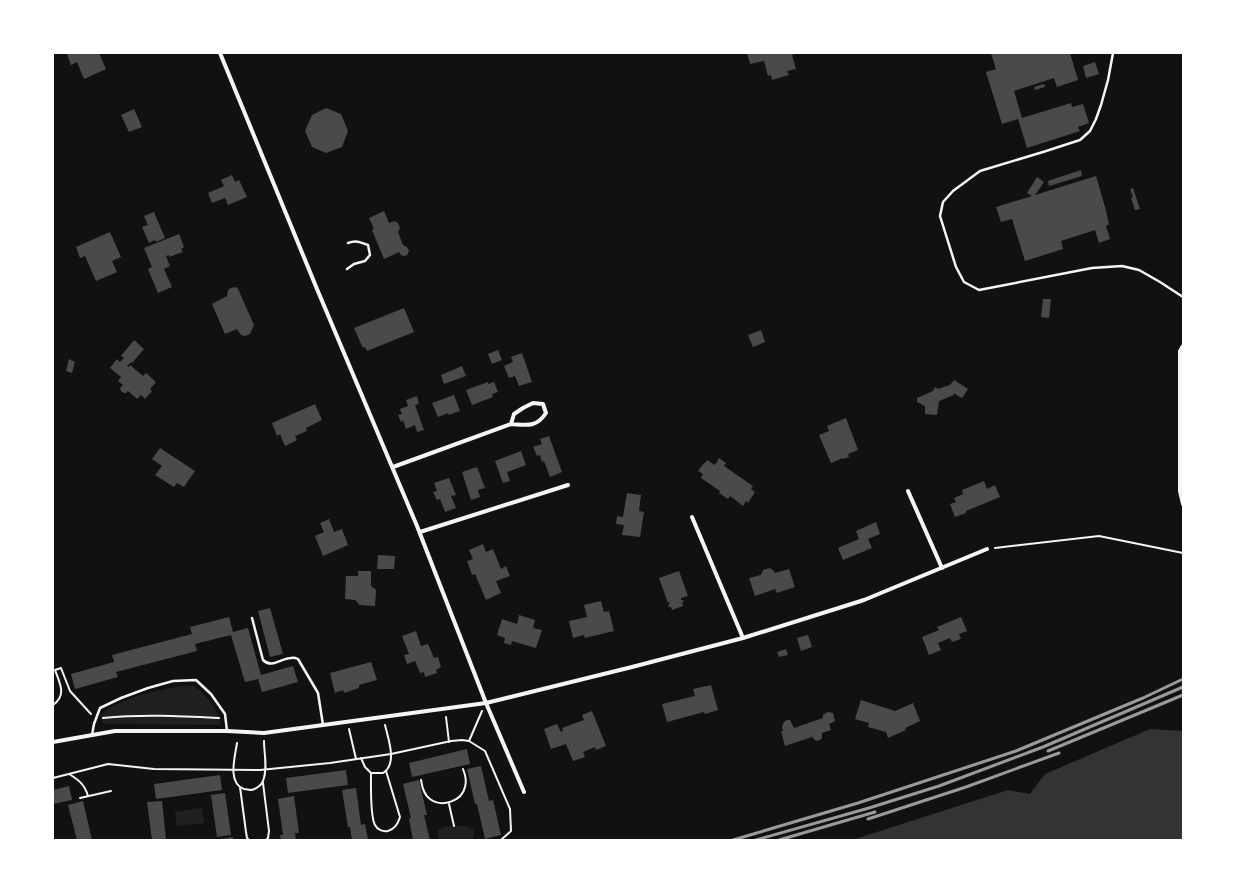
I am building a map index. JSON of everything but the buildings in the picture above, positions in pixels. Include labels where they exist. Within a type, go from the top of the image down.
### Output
[{"type":"street","points":[[220,53],[317,289],[420,532],[486,702],[524,792]]},
{"type":"street","points":[[1183,346],[1180,351],[1180,491],[1183,504]]},
{"type":"street","points":[[393,467],[511,424],[531,425],[541,420],[546,413],[543,404],[533,403],[523,408],[514,414],[511,424]]},
{"type":"street","points":[[420,532],[568,486]]},
{"type":"street","points":[[908,491],[942,568]]},
{"type":"street","points":[[692,517],[743,638]]},
{"type":"street","points":[[53,742],[115,731],[227,731],[264,734],[486,702],[632,667],[743,638],[864,600],[987,549]]},
{"type":"lane","points":[[1113,53],[1102,105],[1090,131],[1080,140],[980,170],[953,191],[943,202],[940,216],[956,267],[964,282],[979,290],[1092,268],[1122,266],[1139,270],[1183,297]]},
{"type":"lane","points":[[347,269],[354,264],[365,261],[370,255],[368,245],[355,241],[348,243]]},
{"type":"lane","points":[[252,618],[263,660],[267,664],[291,658],[298,659],[303,665],[318,693],[324,725]]},
{"type":"lane","points":[[92,735],[94,724],[100,708],[128,695],[148,688],[173,681],[196,680],[211,694],[225,714],[227,731]]},
{"type":"path","points":[[987,549],[1099,536],[1183,553]]},
{"type":"path","points":[[469,741],[486,702]]},
{"type":"path","points":[[362,758],[364,767],[371,773],[379,774],[386,771],[390,767],[392,761],[384,717]]},
{"type":"path","points":[[446,717],[449,742]]},
{"type":"path","points":[[348,722],[356,759]]},
{"type":"path","points":[[264,734],[266,770],[263,783],[269,831],[268,838],[266,840]]},
{"type":"path","points":[[53,778],[108,764],[154,769],[266,770],[391,754],[462,740],[469,741],[485,751],[510,809],[511,832],[501,840]]},
{"type":"path","points":[[236,743],[233,770],[234,780],[240,787],[250,790],[263,783]]},
{"type":"path","points":[[421,780],[425,794],[430,800],[448,803],[458,798],[464,792],[466,785],[463,769]]},
{"type":"path","points":[[371,773],[374,822],[378,829],[386,831],[395,827],[400,818],[386,771]]},
{"type":"path","points":[[69,774],[82,783],[88,796]]},
{"type":"path","points":[[240,787],[247,838],[249,840]]},
{"type":"path","points":[[80,798],[111,791]]},
{"type":"path","points":[[448,803],[454,826]]},
{"type":"shaded area","points":[[192,686],[201,691],[210,701],[219,717],[221,722],[220,725],[107,724],[103,723],[100,717],[104,712],[112,707],[132,698],[173,687]]},
{"type":"shaded area","points":[[1150,729],[1183,731],[1183,840],[852,840],[1008,790],[1030,794],[1045,774]]},
{"type":"shaded area","points":[[202,808],[204,823],[177,826],[175,812]]},
{"type":"shaded area","points":[[443,827],[470,827],[474,831],[473,840],[438,840],[438,831]]},
{"type":"railway","points":[[733,840],[858,803],[1016,751],[1143,698],[1183,679]]},
{"type":"railway","points":[[756,840],[869,808],[939,786],[1043,747],[1183,687]]},
{"type":"railway","points":[[1048,751],[1183,695]]},
{"type":"railway","points":[[868,819],[966,787],[1059,753]]},
{"type":"railway","points":[[779,840],[875,812]]}]
